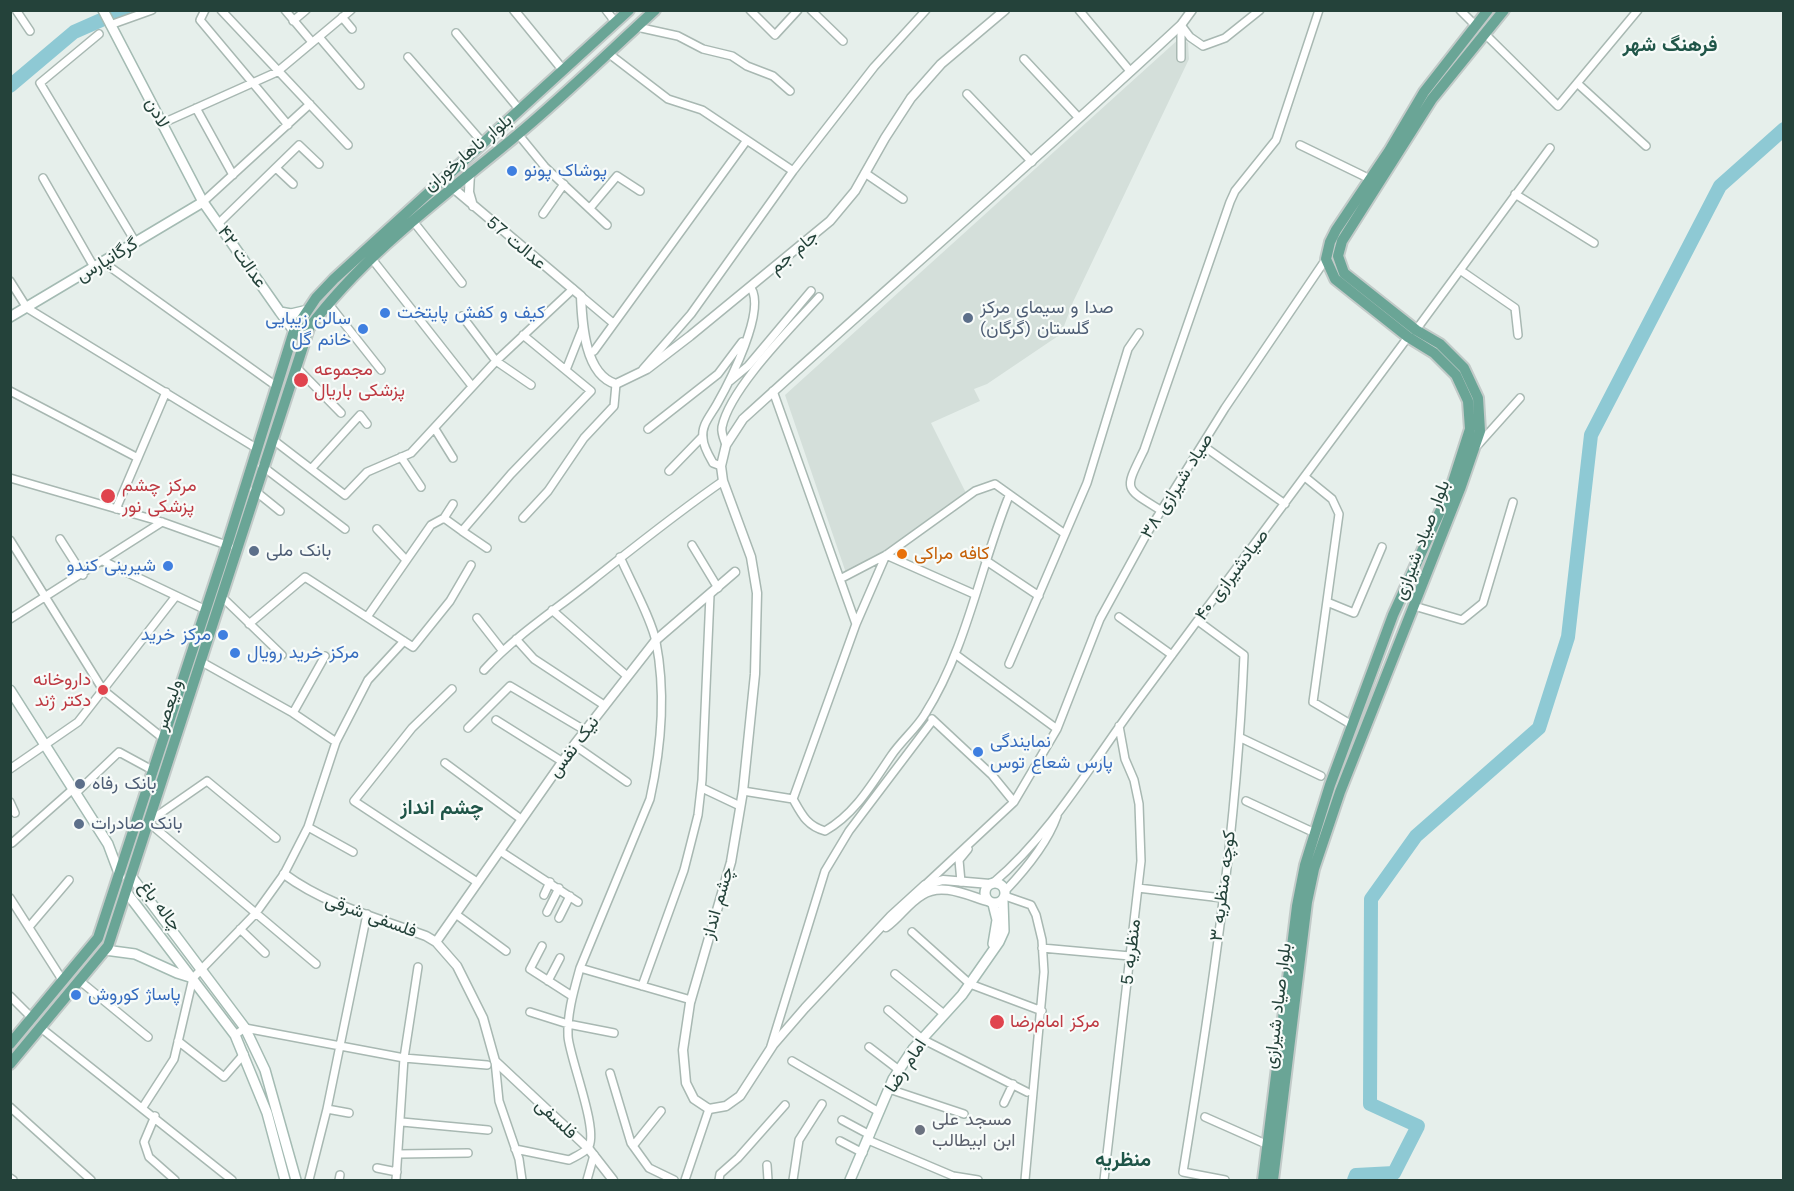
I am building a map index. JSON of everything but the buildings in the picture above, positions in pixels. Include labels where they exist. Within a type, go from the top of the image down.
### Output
[{"type":"main road","name":"لادن","points":[[103,10],[203,202]]},
{"type":"main road","name":"بلوار ناهارخوران","points":[[294,331],[334,279],[630,10]]},
{"type":"main road","name":"بلوار ناهارخوران","points":[[309,328],[328,303],[413,221],[518,134],[655,10]]},
{"type":"main road","name":"بلوار صیاد شیرازی","points":[[1479,29],[1488,10]]},
{"type":"main road","name":"بلوار صیاد شیرازی","points":[[1273,1180],[1273,1145],[1298,906],[1315,833],[1393,615],[1452,485],[1470,429],[1468,401],[1456,375],[1352,281],[1339,265],[1338,256],[1342,241],[1393,153],[1424,92],[1479,29],[1504,10]]},
{"type":"main road","name":"بلوار صیاد شیرازی","points":[[1263,1180],[1273,1145],[1307,902],[1314,869],[1340,792],[1475,448],[1481,415],[1472,381],[1452,355],[1440,344],[1412,334],[1335,279],[1326,260],[1330,242],[1370,179],[1393,153]]},
{"type":"main road","points":[[444,177],[453,188]]},
{"type":"main road","name":"گرگانپارس","points":[[10,318],[203,202]]},
{"type":"main road","name":"عدالت ۴۲","points":[[203,202],[294,331]]},
{"type":"main road","points":[[280,312],[291,314],[308,310]]},
{"type":"main road","name":"ولیعصر","points":[[125,876],[129,848],[206,610],[254,490],[309,328]]},
{"type":"main road","name":"ولیعصر","points":[[10,1044],[98,938],[148,822],[221,596],[256,448],[294,331]]},
{"type":"main road","points":[[10,690],[108,844],[125,876]]},
{"type":"main road","points":[[108,844],[122,850],[129,848]]},
{"type":"main road","name":"چاله باغ","points":[[125,876],[127,893],[194,978],[235,1035],[267,1113],[285,1180]]},
{"type":"main road","name":"چاله باغ","points":[[125,876],[202,969],[245,1028],[265,1070],[296,1180]]},
{"type":"main road","points":[[991,884],[1000,884],[999,899],[984,894],[991,884]]},
{"type":"main road","points":[[10,1064],[105,950],[127,893]]},
{"type":"main road","name":"امام رضا","points":[[850,1180],[899,1070],[922,1039],[970,984],[1004,931],[999,899]]},
{"type":"main road","points":[[105,950],[135,954],[194,978]]},
{"type":"street","points":[[16,10],[30,31]]},
{"type":"street","points":[[110,25],[152,10]]},
{"type":"street","points":[[205,10],[200,20],[288,125]]},
{"type":"street","points":[[221,10],[348,145]]},
{"type":"street","points":[[285,10],[293,21],[360,85]]},
{"type":"street","points":[[293,21],[306,10]]},
{"type":"street","points":[[163,123],[277,72],[351,10]]},
{"type":"street","points":[[514,10],[563,70]]},
{"type":"street","points":[[606,10],[616,23]]},
{"type":"street","points":[[750,10],[775,35],[798,10]]},
{"type":"street","points":[[811,10],[843,41]]},
{"type":"street","points":[[639,373],[691,314],[793,171],[874,67],[926,10]]},
{"type":"street","name":"جام جم","points":[[616,384],[639,373],[751,288],[830,221],[855,191],[911,98],[941,64],[1005,10]]},
{"type":"street","points":[[1079,10],[1130,71]]},
{"type":"street","points":[[726,445],[743,419],[925,254],[1032,162],[1181,25],[1192,10]]},
{"type":"street","points":[[1181,25],[1190,37],[1203,46],[1226,38],[1260,10]]},
{"type":"street","points":[[1162,511],[1132,493],[1129,488],[1130,478],[1144,450],[1230,202],[1235,191],[1276,140],[1319,10]]},
{"type":"street","points":[[1460,10],[1558,106],[1638,10]]},
{"type":"street","points":[[342,18],[352,29]]},
{"type":"street","points":[[1181,25],[1181,58]]},
{"type":"street","points":[[637,27],[678,36],[703,49],[732,56],[747,66],[773,76],[790,92]]},
{"type":"street","points":[[456,33],[519,109]]},
{"type":"street","points":[[99,34],[40,83],[136,243]]},
{"type":"street","points":[[608,53],[668,99],[702,110],[793,171]]},
{"type":"street","points":[[408,57],[483,142]]},
{"type":"street","points":[[1024,58],[1079,118]]},
{"type":"street","points":[[1577,83],[1646,146]]},
{"type":"street","points":[[967,94],[1032,162]]},
{"type":"street","points":[[203,202],[310,104]]},
{"type":"street","points":[[196,108],[233,175]]},
{"type":"street","points":[[518,134],[545,167],[607,225]]},
{"type":"street","points":[[594,351],[747,140]]},
{"type":"street","points":[[1300,144],[1370,179]]},
{"type":"street","points":[[219,223],[299,145],[319,164]]},
{"type":"street","name":"۴۰ صیادشیرازی","points":[[991,884],[1016,864],[1058,814],[1119,726],[1550,148]]},
{"type":"street","points":[[276,168],[293,184]]},
{"type":"street","points":[[865,172],[903,199]]},
{"type":"street","points":[[470,173],[469,192],[473,207]]},
{"type":"street","points":[[590,208],[617,176],[640,191]]},
{"type":"street","points":[[44,178],[99,265],[189,323],[276,386]]},
{"type":"street","points":[[543,214],[564,184]]},
{"type":"street","name":"عدالت 57","points":[[453,188],[580,296]]},
{"type":"street","points":[[1515,194],[1594,243]]},
{"type":"street","points":[[413,221],[462,283]]},
{"type":"street","points":[[372,259],[472,386]]},
{"type":"street","name":"صیاد شیرازی ۳۸","points":[[982,832],[1014,802],[1057,729],[1100,620],[1162,511],[1202,445],[1326,260]]},
{"type":"street","points":[[1460,270],[1515,308],[1518,335]]},
{"type":"street","points":[[10,281],[27,308],[256,448]]},
{"type":"street","points":[[669,471],[702,437],[706,422],[728,382],[756,312],[756,296],[751,288]]},
{"type":"street","points":[[272,439],[345,495],[367,472],[411,453],[496,361],[573,289]]},
{"type":"street","points":[[728,382],[748,366],[811,291]]},
{"type":"street","points":[[580,296],[613,323]]},
{"type":"street","points":[[523,518],[548,491],[584,438],[614,406],[616,384],[604,381],[596,371],[583,327],[580,296]]},
{"type":"street","points":[[726,445],[722,430],[726,416],[753,371],[819,297]]},
{"type":"street","points":[[328,303],[381,370]]},
{"type":"street","points":[[462,316],[496,361],[531,385]]},
{"type":"street","points":[[566,370],[583,327]]},
{"type":"street","points":[[1009,664],[1087,483],[1128,349],[1138,333]]},
{"type":"street","points":[[462,531],[511,474],[591,391],[523,335]]},
{"type":"street","points":[[648,429],[718,374],[747,335]]},
{"type":"street","points":[[296,367],[341,413]]},
{"type":"street","points":[[10,391],[138,458]]},
{"type":"street","points":[[773,391],[855,624]]},
{"type":"street","points":[[116,509],[166,392]]},
{"type":"street","points":[[1475,448],[1520,398]]},
{"type":"street","points":[[311,469],[360,415],[367,424]]},
{"type":"street","points":[[435,429],[453,458]]},
{"type":"street","points":[[702,437],[713,463],[721,466]]},
{"type":"street","name":"چشم انداز","points":[[709,1109],[694,1099],[686,1083],[683,1050],[691,1000],[731,862],[743,791],[755,674],[757,593],[749,546],[723,481],[721,466],[726,445]]},
{"type":"street","points":[[1202,445],[1285,504]]},
{"type":"street","points":[[401,457],[421,487]]},
{"type":"street","points":[[262,466],[345,529]]},
{"type":"street","points":[[1305,477],[1332,499],[1340,514],[1313,702],[1352,725]]},
{"type":"street","points":[[10,478],[162,522],[232,547]]},
{"type":"street","points":[[484,670],[502,650],[620,556],[665,521],[723,481]]},
{"type":"street","points":[[840,579],[886,555],[975,491],[995,484],[1065,534]]},
{"type":"street","points":[[254,490],[280,511]]},
{"type":"street","points":[[886,555],[855,624],[793,800],[804,820],[813,828],[825,831],[837,824],[866,794],[893,754],[925,714],[955,654],[985,560],[1009,496]]},
{"type":"street","points":[[1414,606],[1462,620],[1483,603],[1513,502]]},
{"type":"street","points":[[368,617],[431,525],[444,518],[453,504]]},
{"type":"street","points":[[444,518],[487,548]]},
{"type":"street","points":[[10,619],[162,522]]},
{"type":"street","points":[[377,529],[406,560]]},
{"type":"street","points":[[60,539],[82,575]]},
{"type":"street","points":[[10,540],[103,690],[164,739]]},
{"type":"street","points":[[692,545],[718,588]]},
{"type":"street","points":[[1327,602],[1354,613],[1382,547]]},
{"type":"street","points":[[886,555],[974,594]]},
{"type":"street","points":[[587,1180],[591,1140],[583,1092],[568,1038],[572,996],[580,968],[650,798],[656,771],[661,702],[656,640],[620,556]]},
{"type":"street","points":[[985,560],[1039,596]]},
{"type":"street","points":[[103,561],[206,610]]},
{"type":"street","points":[[249,624],[305,577],[413,647],[450,601],[471,565]]},
{"type":"street","name":"نیک نفس","points":[[436,942],[574,745],[605,710],[627,676],[656,640],[735,572]]},
{"type":"street","points":[[642,986],[684,870],[698,815],[702,788],[710,595]]},
{"type":"street","points":[[10,769],[78,722],[176,596]]},
{"type":"street","points":[[221,596],[282,655]]},
{"type":"street","points":[[552,610],[627,676]]},
{"type":"street","points":[[1119,617],[1172,655]]},
{"type":"street","points":[[477,618],[502,650]]},
{"type":"street","name":"کوچه منظریه ۳","points":[[1198,621],[1244,656],[1241,738],[1222,898],[1183,1172],[1225,1180]]},
{"type":"street","points":[[516,639],[534,659],[605,710]]},
{"type":"street","points":[[143,1107],[174,1059],[194,978],[256,913],[284,874],[308,827],[336,742],[368,680],[404,641]]},
{"type":"street","points":[[955,654],[1000,684],[1057,729]]},
{"type":"street","points":[[293,713],[325,656]]},
{"type":"street","points":[[200,660],[293,713],[336,742]]},
{"type":"street","points":[[468,728],[510,686],[586,731]]},
{"type":"street","points":[[452,689],[412,728],[354,801],[477,882]]},
{"type":"street","points":[[925,714],[992,775],[1014,802]]},
{"type":"street","points":[[496,720],[563,762]]},
{"type":"street","points":[[770,1050],[825,871],[849,831],[933,720]]},
{"type":"street","name":"منظریه 5","points":[[1104,1180],[1141,861],[1139,804],[1134,780],[1125,759],[1119,726]]},
{"type":"street","points":[[1241,738],[1321,776]]},
{"type":"street","points":[[574,745],[627,782]]},
{"type":"street","points":[[12,843],[119,752],[154,771]]},
{"type":"street","points":[[445,763],[521,819]]},
{"type":"street","points":[[276,838],[207,781],[148,822],[316,964]]},
{"type":"street","points":[[702,788],[740,806]]},
{"type":"street","points":[[743,791],[793,800]]},
{"type":"street","points":[[1246,801],[1315,833]]},
{"type":"street","points":[[10,802],[15,813]]},
{"type":"street","name":"۴۰ صیادشیرازی","points":[[999,899],[1047,836],[1058,814]]},
{"type":"street","points":[[308,827],[353,852]]},
{"type":"street","points":[[961,882],[959,860],[978,841],[982,832]]},
{"type":"street","points":[[685,1180],[709,1109],[726,1106],[740,1096],[770,1050],[805,1008],[875,934],[982,832]]},
{"type":"street","points":[[500,851],[578,902]]},
{"type":"street","name":"فلسفی شرقی","points":[[284,874],[321,897],[436,942],[457,966],[483,1018],[491,1063]]},
{"type":"street","points":[[29,927],[69,880]]},
{"type":"street","points":[[925,885],[933,881],[991,884]]},
{"type":"street","points":[[544,895],[550,882]]},
{"type":"street","points":[[547,912],[559,888]]},
{"type":"street","points":[[1138,888],[1222,898]]},
{"type":"street","points":[[875,934],[922,894],[934,890],[946,890],[1031,905],[1036,915],[1042,948],[1042,1011],[1025,1180]]},
{"type":"street","points":[[559,918],[570,896]]},
{"type":"street","points":[[10,898],[63,981]]},
{"type":"street","points":[[309,1180],[327,1109],[367,915]]},
{"type":"street","points":[[457,915],[506,951]]},
{"type":"street","points":[[240,928],[265,953]]},
{"type":"street","points":[[912,932],[970,984],[1042,1011]]},
{"type":"street","points":[[542,946],[530,969],[572,996]]},
{"type":"street","points":[[1042,948],[1130,956]]},
{"type":"street","points":[[548,981],[560,958]]},
{"type":"street","points":[[377,1168],[396,1176],[402,1122],[404,1058],[418,967]]},
{"type":"street","points":[[580,968],[691,1000]]},
{"type":"street","points":[[895,974],[944,1014]]},
{"type":"street","points":[[80,981],[148,1037]]},
{"type":"street","points":[[10,996],[32,1018]]},
{"type":"street","points":[[888,1011],[922,1039],[1027,1092]]},
{"type":"street","points":[[530,1012],[568,1024],[614,1033]]},
{"type":"street","points":[[41,1028],[155,1116],[232,1180]]},
{"type":"street","points":[[235,1035],[245,1028],[404,1058],[491,1063],[499,1101],[515,1149],[522,1180]]},
{"type":"street","points":[[178,1041],[224,1077],[244,1054]]},
{"type":"street","points":[[869,1047],[899,1070]]},
{"type":"street","points":[[792,1061],[879,1112]]},
{"type":"street","name":"فلسفی","points":[[491,1063],[591,1151],[613,1180]]},
{"type":"street","points":[[610,1073],[633,1146],[649,1168],[674,1180]]},
{"type":"street","points":[[1004,1103],[1012,1084]]},
{"type":"street","points":[[889,1089],[964,1114]]},
{"type":"street","points":[[793,1180],[799,1140],[822,1104]]},
{"type":"street","points":[[719,1180],[720,1174],[738,1158],[785,1105]]},
{"type":"street","points":[[10,1107],[91,1180]]},
{"type":"street","points":[[327,1109],[349,1113]]},
{"type":"street","points":[[633,1146],[661,1112]]},
{"type":"street","points":[[155,1116],[144,1142],[149,1157],[175,1180]]},
{"type":"street","points":[[1205,1117],[1273,1145]]},
{"type":"street","points":[[842,1120],[869,1137],[953,1176],[978,1180]]},
{"type":"street","points":[[402,1122],[488,1130]]},
{"type":"street","points":[[840,1141],[863,1153]]},
{"type":"street","points":[[515,1149],[569,1160],[591,1151]]},
{"type":"street","points":[[399,1154],[468,1153]]},
{"type":"street","points":[[767,1165],[768,1180]]},
{"type":"shaded area","name":"صدا و سیمای مرکز گلستان (گرگان)","points":[[1181,37],[1188,43],[1189,59],[1073,302],[1061,334],[987,384],[974,389],[980,401],[931,423],[966,493],[891,549],[846,573],[785,395]]},
{"type":"waterway","points":[[10,86],[74,32],[124,10]]},
{"type":"waterway","points":[[1354,1180],[1356,1175],[1394,1173],[1418,1126],[1370,1104],[1371,899],[1416,836],[1539,728],[1568,637],[1591,435],[1720,186],[1784,129]]},
{"type":"place","name":"پوشاک پونو","points":[[512,171]]},
{"type":"place","name":"کیف و کفش پایتخت","points":[[385,313]]},
{"type":"place","name":"صدا و سیمای مرکز گلستان (گرگان)","points":[[968,318]]},
{"type":"place","name":"سالن زیبایی خانم گل","points":[[363,329]]},
{"type":"place","name":"مجموعه پزشکی باریال","points":[[301,380]]},
{"type":"place","name":"مرکز چشم پزشکی نور","points":[[108,496]]},
{"type":"place","name":"بانک ملی","points":[[254,551]]},
{"type":"place","name":"کافه مراکی","points":[[902,554]]},
{"type":"place","name":"شیرینی کندو","points":[[168,566]]},
{"type":"place","name":"مرکز خرید","points":[[223,635]]},
{"type":"place","name":"مرکز خرید رویال","points":[[235,653]]},
{"type":"place","name":"داروخانه دکتر ژند","points":[[103,690]]},
{"type":"place","name":"نمایندگی پارس شعاع توس","points":[[978,752]]},
{"type":"place","name":"بانک رفاه","points":[[80,784]]},
{"type":"place","name":"بانک صادرات","points":[[79,824]]},
{"type":"place","name":"پاساژ کوروش","points":[[76,995]]},
{"type":"place","name":"مرکز امام‌رضا","points":[[997,1022]]},
{"type":"place","name":"مسجد علی ابن ابیطالب","points":[[920,1130]]},
{"type":"district","name":"فرهنگ شهر","points":[[1670,45]]},
{"type":"district","name":"چشم انداز","points":[[442,808]]},
{"type":"district","name":"منظریه","points":[[1123,1160]]}]
